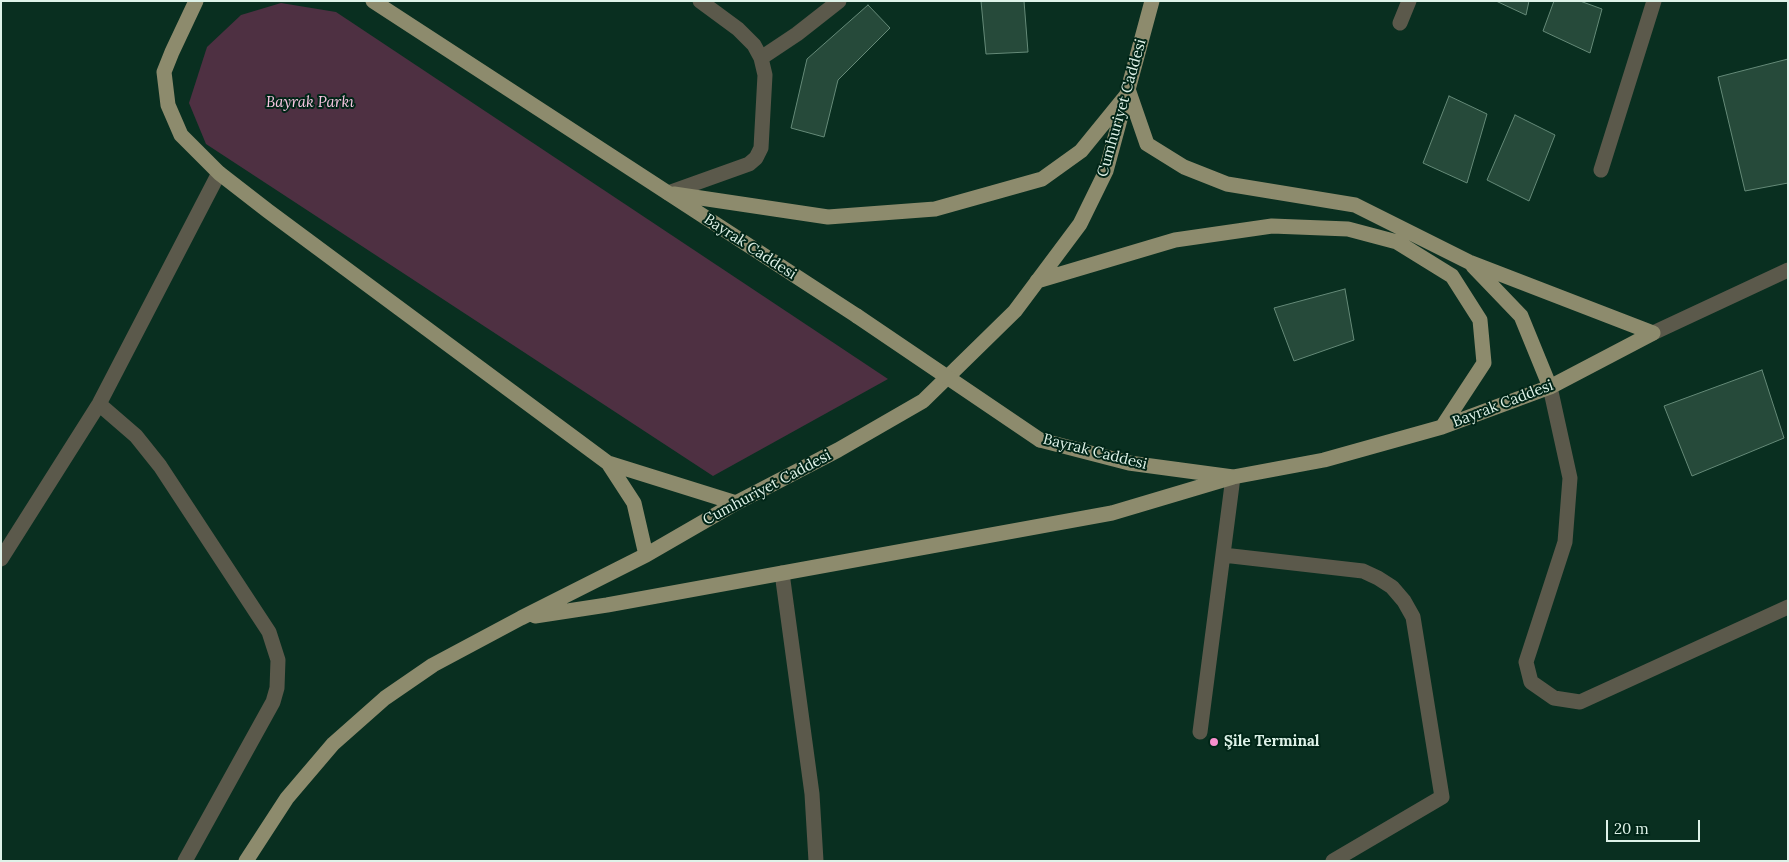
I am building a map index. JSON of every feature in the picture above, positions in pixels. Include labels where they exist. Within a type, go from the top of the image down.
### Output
[{"type":"main road","name":"Bayrak Caddesi","points":[[373,1],[857,316],[1040,440],[1129,463],[1233,477],[1324,460],[1442,427],[1550,387],[1652,334]]},
{"type":"main road","name":"Cumhuriyet Caddesi","points":[[246,861],[293,791],[333,744],[385,698],[433,665],[646,555],[736,503],[838,450],[923,401],[1015,311],[1080,224],[1106,171],[1129,92],[1152,1]]},
{"type":"main road","points":[[199,3],[172,52],[164,72],[168,105],[181,134],[219,173],[268,212],[608,463],[736,503]]},
{"type":"main road","points":[[668,193],[828,217],[935,209],[1042,178],[1081,152],[1129,92]]},
{"type":"main road","points":[[1129,92],[1147,144],[1184,167],[1228,184],[1355,205],[1468,262],[1652,334]]},
{"type":"main road","points":[[1037,281],[1175,240],[1272,226],[1348,229],[1397,242],[1452,276],[1480,320],[1484,363],[1442,427]]},
{"type":"main road","points":[[1468,262],[1521,316],[1550,387]]},
{"type":"main road","points":[[608,463],[634,503],[646,555]]},
{"type":"main road","points":[[521,618],[607,605],[1112,513],[1233,477]]},
{"type":"street","points":[[668,193],[734,171],[749,164],[756,158],[761,148],[765,75],[761,58],[754,45],[738,29],[700,1]]},
{"type":"street","points":[[761,58],[797,34],[839,1]]},
{"type":"street","points":[[1400,23],[1409,1]]},
{"type":"street","points":[[1601,170],[1654,1]]},
{"type":"street","points":[[1,559],[100,404],[219,173]]},
{"type":"street","name":"Bayrak Caddesi","points":[[1652,334],[1788,270]]},
{"type":"street","points":[[1550,387],[1570,478],[1565,542],[1526,662],[1531,682],[1554,698],[1580,702],[1788,607]]},
{"type":"street","points":[[100,404],[136,436],[160,466],[269,632],[278,660],[277,688],[270,708],[184,861]]},
{"type":"street","points":[[1200,732],[1233,477]]},
{"type":"street","points":[[1223,555],[1363,571],[1392,587],[1404,601],[1413,617],[1442,797],[1333,861]]},
{"type":"street","points":[[782,573],[812,794],[816,861]]},
{"type":"green space","name":"Bayrak Parkı","points":[[281,3],[336,12],[888,379],[713,476],[206,144],[189,103],[207,47],[241,15]]},
{"type":"building","points":[[981,1],[1024,1],[1028,52],[986,54]]},
{"type":"building","points":[[1496,1],[1529,1],[1526,15]]},
{"type":"building","points":[[1554,1],[1580,1],[1602,9],[1590,53],[1543,31]]},
{"type":"building","points":[[868,5],[890,28],[838,80],[824,137],[791,128],[807,59]]},
{"type":"building","points":[[1788,59],[1788,183],[1745,191],[1718,77]]},
{"type":"building","points":[[1449,96],[1487,114],[1467,183],[1423,163]]},
{"type":"building","points":[[1515,115],[1555,135],[1529,201],[1487,180]]},
{"type":"building","points":[[1345,289],[1354,340],[1294,361],[1274,308]]},
{"type":"building","points":[[1762,370],[1784,438],[1692,476],[1664,406]]},
{"type":"place","name":"Şile Terminal","points":[[1214,742]]}]
